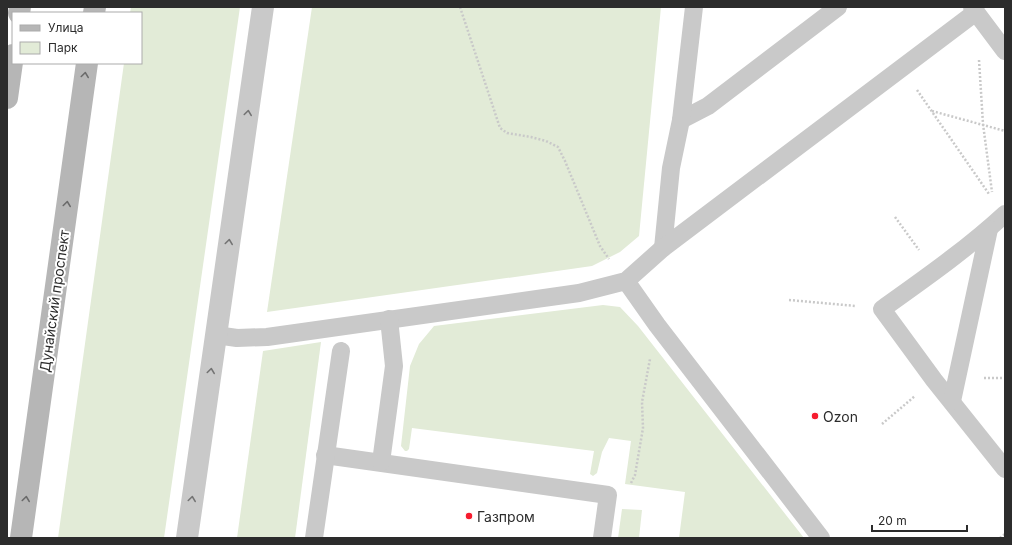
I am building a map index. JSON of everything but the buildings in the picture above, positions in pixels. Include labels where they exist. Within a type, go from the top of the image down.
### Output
[{"type":"main road","points":[[7,98],[12,62]]},
{"type":"main road","name":"Дунайский проспект","points":[[21,538],[87,64]]},
{"type":"street","points":[[187,538],[263,7]]},
{"type":"lane","points":[[663,248],[671,168],[681,120],[694,7]]},
{"type":"lane","points":[[681,120],[708,106],[838,7]]},
{"type":"lane","points":[[216,335],[237,338],[267,337],[579,293],[626,281],[663,248],[901,68],[974,10],[1005,51]]},
{"type":"lane","points":[[1005,214],[989,229],[882,309],[934,380],[1005,469]]},
{"type":"lane","points":[[952,401],[989,229]]},
{"type":"lane","points":[[626,281],[657,325],[821,538]]},
{"type":"lane","points":[[381,462],[394,366],[389,319]]},
{"type":"lane","points":[[314,538],[341,351]]},
{"type":"lane","points":[[325,455],[608,495],[602,538]]},
{"type":"path","points":[[460,7],[500,128],[507,133],[531,137],[558,147],[566,161],[600,246],[626,281]]},
{"type":"path","points":[[901,68],[932,110],[993,199],[983,124],[979,57]]},
{"type":"path","points":[[932,110],[1005,131]]},
{"type":"path","points":[[895,217],[934,271]]},
{"type":"path","points":[[789,300],[882,309]]},
{"type":"path","points":[[630,487],[635,476],[643,428],[642,402],[657,325]]},
{"type":"path","points":[[882,424],[934,380]]},
{"type":"path","points":[[1000,538],[1005,534]]},
{"type":"green space","points":[[131,7],[240,7],[164,538],[58,538],[124,64],[142,64],[142,12],[130,12]]},
{"type":"green space","points":[[312,7],[661,7],[639,236],[620,252],[592,266],[267,312]]},
{"type":"green space","points":[[603,305],[620,307],[638,326],[804,538],[679,538],[685,492],[625,484],[631,441],[609,438],[602,452],[597,473],[593,476],[590,474],[594,451],[412,428],[409,449],[405,451],[401,446],[410,366],[419,344],[434,326]]},
{"type":"green space","points":[[321,342],[295,538],[237,538],[263,351]]},
{"type":"green space","points":[[622,509],[642,510],[639,538],[618,538]]},
{"type":"place","name":"Ozon","points":[[815,416]]},
{"type":"place","name":"Газпром","points":[[469,516]]}]
